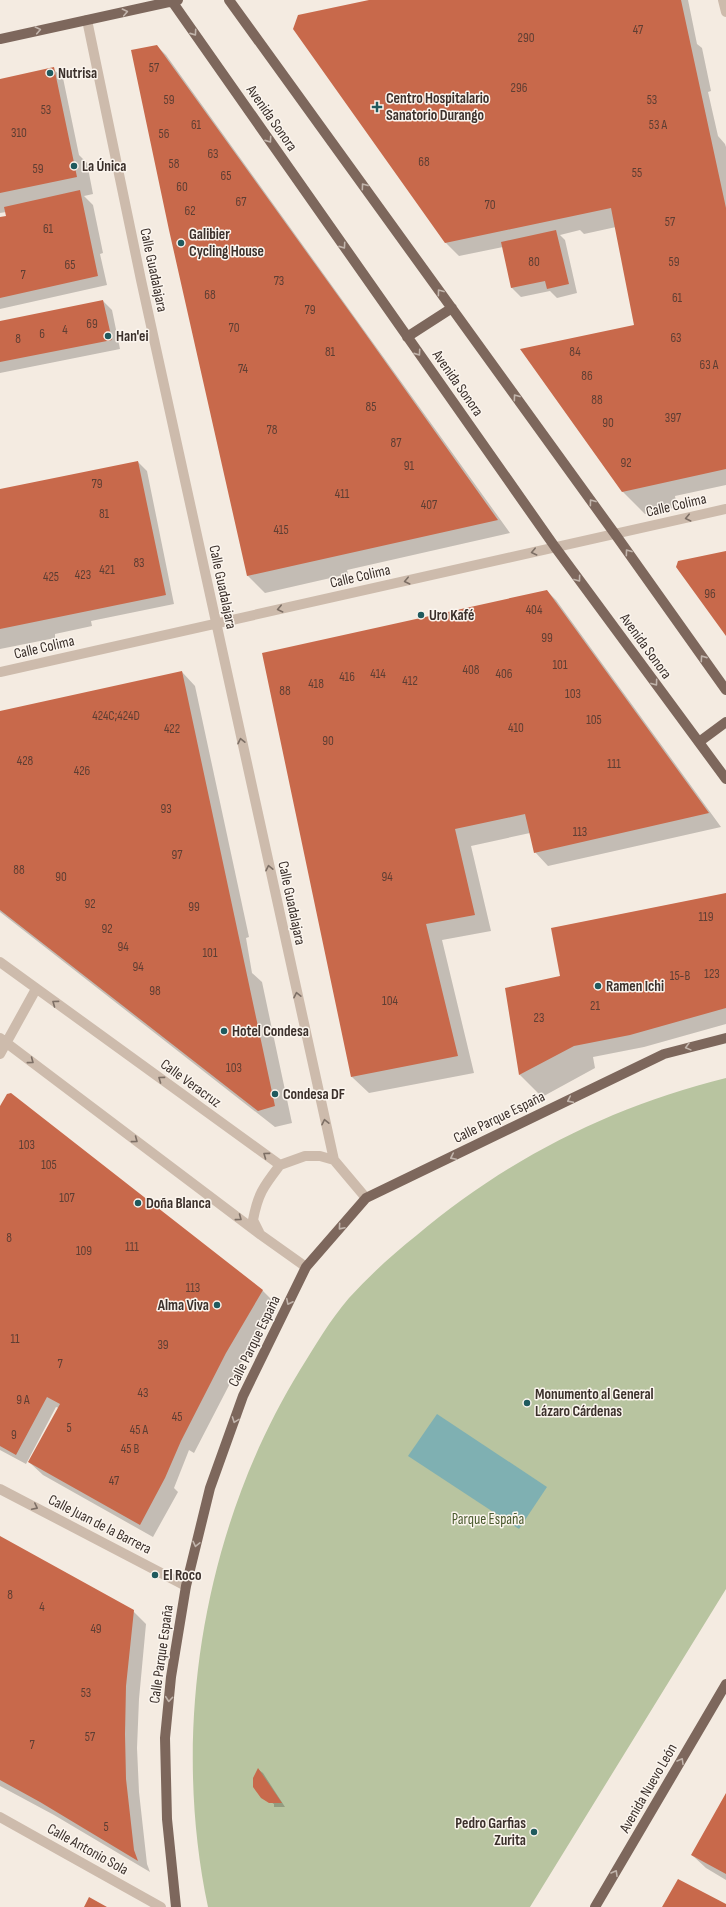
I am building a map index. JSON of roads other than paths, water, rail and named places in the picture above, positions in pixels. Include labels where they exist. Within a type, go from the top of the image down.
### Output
[{"type":"main road","points":[[0,39],[174,0]]},
{"type":"main road","name":"Avenida Sonora","points":[[174,0],[407,337],[555,547],[726,779]]},
{"type":"main road","points":[[229,0],[726,690]]},
{"type":"main road","points":[[407,337],[452,308]]},
{"type":"main road","points":[[699,742],[726,722]]},
{"type":"main road","name":"Calle Parque España","points":[[176,1907],[167,1819],[165,1738],[171,1677],[186,1586],[210,1488],[243,1396],[306,1267],[366,1198],[664,1054],[726,1038]]},
{"type":"main road","name":"Avenida Nuevo León","points":[[595,1907],[726,1684]]},
{"type":"street","points":[[723,0],[726,12]]},
{"type":"street","name":"Calle Guadalajara","points":[[87,20],[215,624],[334,1160]]},
{"type":"street","name":"Calle Colima","points":[[0,672],[726,509]]},
{"type":"street","name":"Calle Veracruz","points":[[0,962],[280,1165]]},
{"type":"street","points":[[0,1054],[3,1040],[36,989]]},
{"type":"street","points":[[3,1040],[261,1235],[306,1267]]},
{"type":"street","points":[[261,1235],[253,1220],[255,1207],[261,1191],[280,1165],[305,1156],[320,1156],[334,1160],[366,1198]]},
{"type":"street","name":"Calle Juan de la Barrera","points":[[0,1489],[186,1586]]},
{"type":"street","name":"Calle Antonio Sola","points":[[0,1817],[161,1907]]},
{"type":"water","points":[[437,1414],[547,1487],[519,1529],[408,1456]]},
{"type":"place","name":"Nutrisa","points":[[50,73]]},
{"type":"place","name":"Centro Hospitalario Sanatorio Durango","points":[[377,107]]},
{"type":"place","name":"La Única","points":[[74,166]]},
{"type":"place","name":"Galibier Cycling House","points":[[181,243]]},
{"type":"place","name":"Han'ei","points":[[108,336]]},
{"type":"place","name":"Uro Kafé","points":[[421,615]]},
{"type":"place","name":"Ramen Ichi","points":[[598,986]]},
{"type":"place","name":"Hotel Condesa","points":[[224,1031]]},
{"type":"place","name":"Condesa DF","points":[[275,1094]]},
{"type":"place","name":"Doña Blanca","points":[[138,1203]]},
{"type":"place","name":"Alma Viva","points":[[217,1305]]},
{"type":"place","name":"Monumento al General Lázaro Cárdenas","points":[[527,1403]]},
{"type":"place","name":"El Roco","points":[[155,1575]]},
{"type":"place","name":"Pedro Garfias Zurita","points":[[534,1832]]},
{"type":"park label","name":"Parque España","points":[[488,1519]]}]
